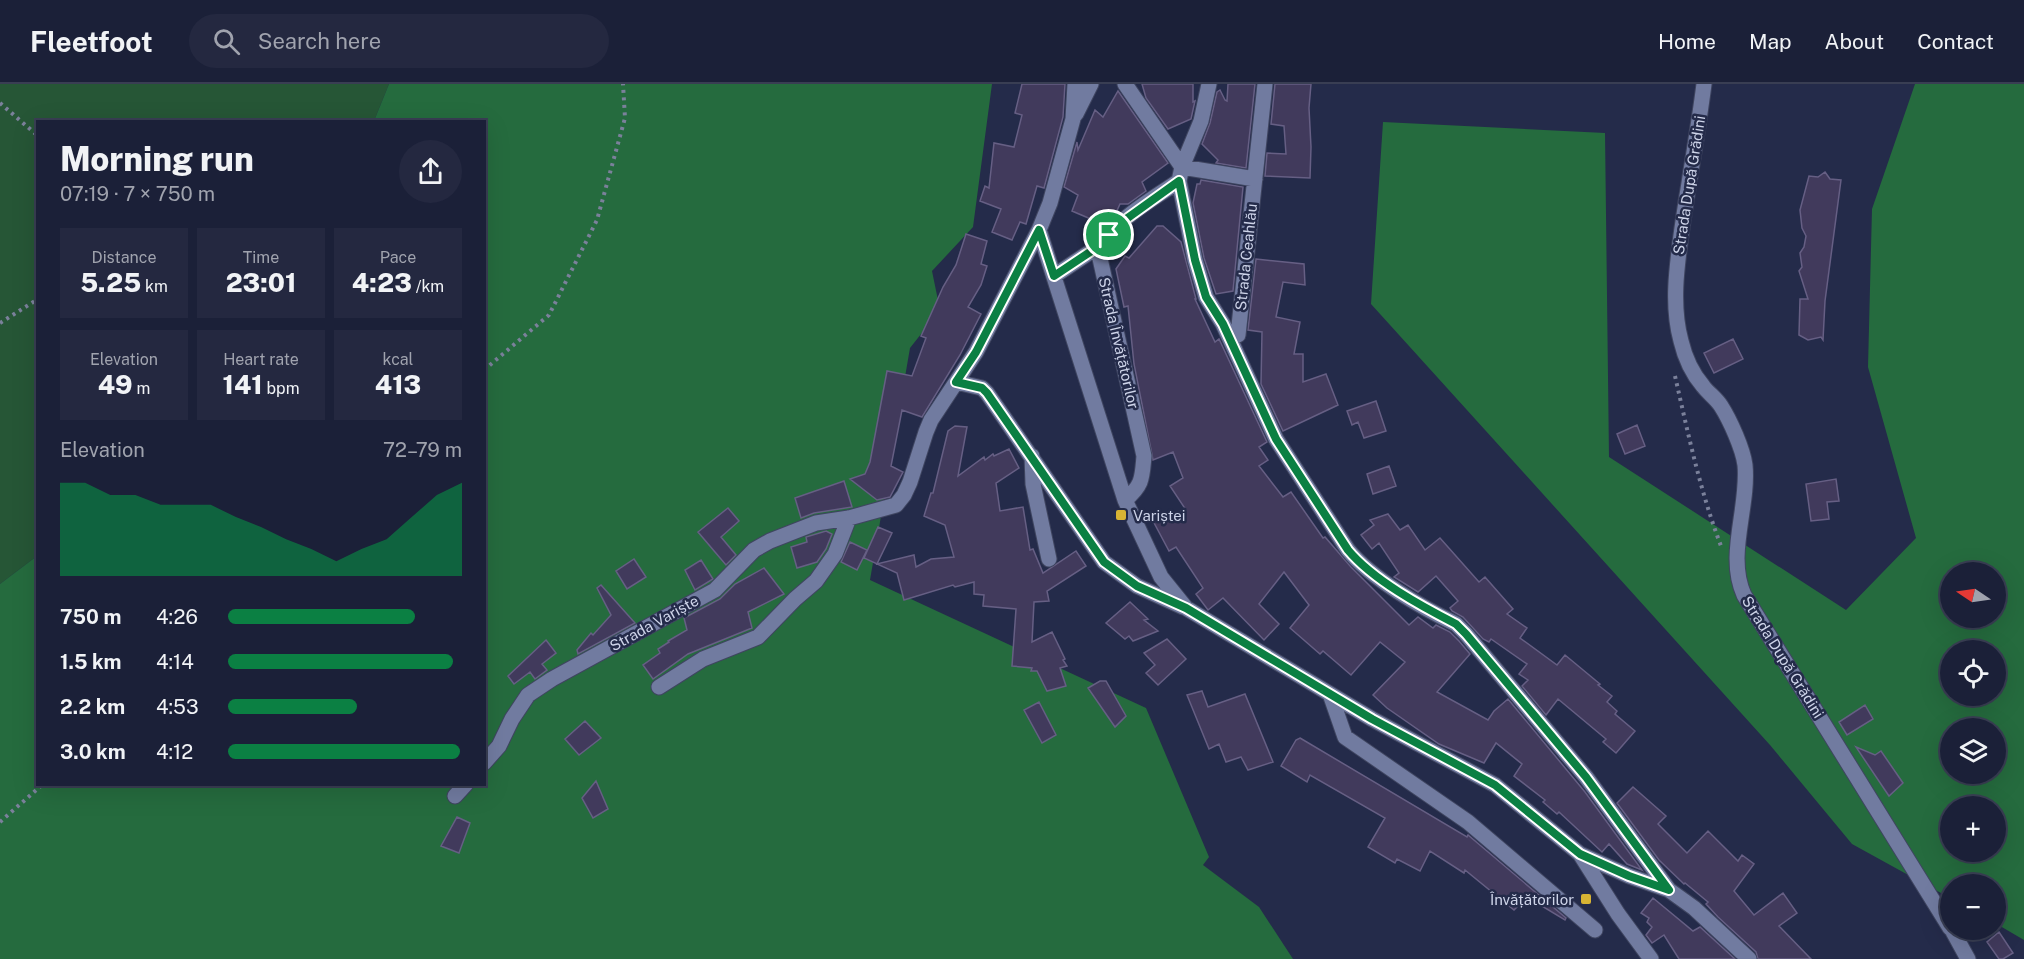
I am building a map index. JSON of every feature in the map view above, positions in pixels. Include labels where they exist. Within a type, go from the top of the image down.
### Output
[{"type":"street","points":[[1074,119],[1075,84]]},
{"type":"street","points":[[1074,119],[1091,84]]},
{"type":"street","points":[[1125,84],[1181,174],[1195,260],[1206,297],[1223,324],[1276,439],[1348,550],[1358,563],[1374,576],[1456,624],[1466,634],[1586,777],[1669,890]]},
{"type":"street","points":[[1054,276],[1102,244],[1122,222],[1181,174],[1201,121],[1209,84]]},
{"type":"street","name":"Strada Ceahlău","points":[[1238,335],[1265,84]]},
{"type":"street","name":"Strada După Grădini","points":[[1704,84],[1678,256],[1675,300],[1680,339],[1688,365],[1702,385],[1720,404],[1744,462],[1746,484],[1737,567],[1739,584],[1940,911]]},
{"type":"street","name":"Strada Variște","points":[[486,761],[500,746],[512,719],[528,695],[552,679],[715,590],[754,550],[770,541],[816,523],[849,518],[896,504],[904,495],[926,432],[976,352],[1039,230],[1050,203],[1074,119]]},
{"type":"street","points":[[1181,174],[1254,179]]},
{"type":"street","points":[[1039,230],[1125,500],[1161,577],[1186,608]]},
{"type":"street","name":"Strada Învățătorilor","points":[[1102,244],[1099,254],[1101,268],[1144,456],[1141,481],[1137,491],[1125,500]]},
{"type":"street","points":[[956,382],[982,388],[987,393],[1104,562],[1137,586],[1186,608],[1372,719],[1495,785],[1580,854],[1629,876],[1669,890],[1694,908],[1749,959]]},
{"type":"street","points":[[1032,456],[1033,484],[1049,560]]},
{"type":"street","points":[[659,687],[703,659],[758,637],[816,581],[836,554],[849,518]]},
{"type":"street","points":[[1330,694],[1345,737],[1468,822],[1595,930]]},
{"type":"street","points":[[1580,854],[1618,915],[1651,959]]},
{"type":"street","name":"Strada După Grădini","points":[[1957,940],[1968,959]]},
{"type":"path","points":[[486,368],[549,315],[597,220],[625,118],[623,84]]},
{"type":"path","points":[[0,104],[36,134]]},
{"type":"path","points":[[0,323],[36,299]]},
{"type":"path","points":[[1672,366],[1694,460],[1710,518],[1722,549]]},
{"type":"path","points":[[0,822],[41,786]]},
{"type":"green space","points":[[0,84],[389,84],[374,120],[36,120],[36,557],[0,584]]},
{"type":"green space","points":[[389,84],[992,84],[973,227],[932,271],[940,310],[910,348],[870,580],[1146,708],[1209,857],[1203,865],[1259,907],[1293,959],[0,959],[0,584],[36,557],[36,786],[486,786],[486,120],[374,120]]},
{"type":"green space","points":[[1915,84],[2024,84],[2024,940],[2006,929],[2006,874],[1940,874],[1940,892],[1852,844],[1770,745],[1371,304],[1383,122],[1605,133],[1609,457],[1846,610],[1916,538],[1868,367],[1872,209]]},
{"type":"building","points":[[1022,84],[1065,84],[1063,117],[1044,188],[1037,186],[1026,224],[1020,222],[1012,240],[992,232],[1001,209],[980,201],[985,186],[989,188],[994,143],[1014,147],[1022,115],[1015,113]]},
{"type":"building","points":[[1142,84],[1193,84],[1193,102],[1195,101],[1191,119],[1168,129],[1146,98]]},
{"type":"building","points":[[1228,84],[1255,84],[1246,168],[1216,163],[1218,160],[1202,144],[1210,123],[1217,92],[1220,90],[1227,101]]},
{"type":"building","points":[[1275,84],[1311,84],[1310,178],[1265,176],[1267,153],[1286,154],[1284,126],[1271,124]]},
{"type":"building","points":[[1118,91],[1168,163],[1142,182],[1146,191],[1128,204],[1120,204],[1115,215],[1105,225],[1072,211],[1078,195],[1064,187],[1077,142],[1078,150],[1095,110],[1103,117]]},
{"type":"building","points":[[1825,172],[1830,179],[1841,180],[1825,301],[1823,340],[1821,337],[1808,340],[1799,335],[1800,299],[1808,299],[1799,271],[1802,267],[1800,253],[1806,236],[1802,228],[1800,210],[1809,176],[1818,177]]},
{"type":"building","points":[[1201,180],[1243,187],[1233,291],[1216,294],[1204,258],[1193,203],[1197,184],[1200,184]]},
{"type":"building","points":[[1157,226],[1163,226],[1181,242],[1195,299],[1215,342],[1219,339],[1267,442],[1259,447],[1268,460],[1259,466],[1283,497],[1291,492],[1323,538],[1325,537],[1351,567],[1409,625],[1418,617],[1433,628],[1436,625],[1450,632],[1470,654],[1437,692],[1488,720],[1494,711],[1508,699],[1585,792],[1642,870],[1627,864],[1609,844],[1602,852],[1559,812],[1557,814],[1543,802],[1545,800],[1514,776],[1522,764],[1496,743],[1484,763],[1439,744],[1387,708],[1373,695],[1405,662],[1380,642],[1351,675],[1323,651],[1320,654],[1290,628],[1309,605],[1284,572],[1259,604],[1279,624],[1264,640],[1223,598],[1208,610],[1196,594],[1203,588],[1176,547],[1169,551],[1152,519],[1186,510],[1170,486],[1183,478],[1173,452],[1153,460],[1134,364],[1128,306],[1124,307],[1116,269],[1125,256],[1129,258]]},
{"type":"building","points":[[966,234],[987,241],[981,264],[987,266],[981,285],[968,307],[981,314],[960,355],[922,417],[902,410],[891,466],[903,472],[890,497],[877,500],[850,479],[865,474],[870,462],[887,371],[912,376],[926,338],[921,336],[943,287],[956,265]]},
{"type":"building","points":[[1256,259],[1304,264],[1305,285],[1283,282],[1276,317],[1300,322],[1294,354],[1303,354],[1303,382],[1326,374],[1338,405],[1283,431],[1261,384],[1262,332],[1248,330]]},
{"type":"building","points":[[1733,339],[1743,359],[1714,373],[1704,353]]},
{"type":"building","points":[[1376,401],[1386,431],[1364,438],[1358,422],[1352,425],[1347,411]]},
{"type":"building","points":[[1637,425],[1645,446],[1625,454],[1617,434]]},
{"type":"building","points":[[955,426],[967,427],[958,476],[984,457],[985,460],[993,454],[994,456],[1009,449],[1019,468],[996,483],[1000,511],[1023,507],[1030,550],[1033,549],[1043,573],[1076,551],[1086,566],[1047,591],[1049,601],[1034,602],[1032,642],[1052,632],[1067,666],[1060,668],[1066,686],[1047,691],[1037,671],[1031,671],[1032,668],[1012,666],[1016,609],[983,606],[984,595],[974,594],[974,582],[955,587],[953,585],[904,600],[897,573],[877,564],[914,555],[916,567],[931,559],[954,557],[945,525],[924,516],[931,493],[933,493],[948,431]]},
{"type":"building","points":[[1389,466],[1396,486],[1373,494],[1367,474]]},
{"type":"building","points":[[1836,479],[1839,501],[1827,502],[1829,519],[1811,521],[1806,484]]},
{"type":"building","points":[[844,481],[852,507],[814,513],[801,518],[795,498]]},
{"type":"building","points":[[728,508],[739,521],[721,537],[736,555],[726,565],[698,532]]},
{"type":"building","points":[[1388,514],[1400,530],[1408,525],[1425,550],[1440,538],[1479,582],[1485,577],[1513,609],[1507,614],[1527,628],[1520,638],[1557,665],[1565,655],[1612,696],[1607,702],[1617,711],[1615,714],[1635,731],[1616,753],[1603,742],[1606,739],[1558,699],[1546,715],[1522,686],[1528,680],[1519,674],[1527,664],[1491,639],[1489,642],[1483,639],[1463,617],[1452,611],[1450,608],[1458,601],[1436,576],[1418,592],[1394,577],[1399,573],[1379,543],[1372,549],[1361,535],[1374,525],[1370,520]]},
{"type":"building","points":[[878,527],[892,533],[877,564],[864,558]]},
{"type":"building","points":[[826,531],[832,534],[817,562],[797,568],[791,547],[807,542],[806,537]]},
{"type":"building","points":[[850,542],[867,550],[857,570],[841,562]]},
{"type":"building","points":[[634,559],[646,577],[627,589],[616,571]]},
{"type":"building","points":[[701,560],[713,579],[695,590],[685,570]]},
{"type":"building","points":[[764,568],[784,594],[748,612],[752,628],[688,654],[653,679],[643,665],[660,653],[658,649],[668,641],[687,630],[684,618],[720,599],[735,584]]},
{"type":"building","points":[[601,585],[635,623],[578,654],[577,650],[591,633],[593,635],[611,615],[597,588]]},
{"type":"building","points":[[1130,602],[1148,619],[1144,620],[1158,631],[1133,641],[1129,636],[1125,639],[1106,623]]},
{"type":"building","points":[[1167,639],[1186,659],[1158,685],[1146,673],[1155,665],[1144,653]]},
{"type":"building","points":[[546,640],[556,653],[542,664],[547,670],[535,679],[530,672],[514,684],[508,676]]},
{"type":"building","points":[[1100,681],[1106,681],[1126,716],[1115,727],[1088,688]]},
{"type":"building","points":[[1202,691],[1208,707],[1245,694],[1273,762],[1248,770],[1241,757],[1226,762],[1219,744],[1209,749],[1187,695]]},
{"type":"building","points":[[1039,702],[1056,735],[1042,743],[1024,710]]},
{"type":"building","points":[[1865,705],[1873,719],[1847,735],[1839,722]]},
{"type":"building","points":[[585,721],[601,738],[579,755],[565,739]]},
{"type":"building","points":[[1300,738],[1467,837],[1468,835],[1566,918],[1565,920],[1527,897],[1514,910],[1465,870],[1464,873],[1430,851],[1420,871],[1397,859],[1395,863],[1368,847],[1385,818],[1310,775],[1307,782],[1281,766],[1296,740]]},
{"type":"building","points":[[1856,747],[1875,755],[1881,751],[1903,783],[1889,796]]},
{"type":"building","points":[[596,781],[608,809],[593,818],[582,798]]},
{"type":"building","points":[[1633,787],[1666,816],[1658,824],[1687,853],[1708,831],[1738,861],[1742,855],[1754,864],[1734,891],[1754,915],[1783,893],[1797,913],[1779,926],[1811,959],[1758,959],[1756,952],[1718,917],[1706,904],[1708,902],[1684,884],[1659,860],[1617,803]]},
{"type":"building","points":[[457,817],[470,823],[459,853],[441,846]]},
{"type":"building","points":[[1653,898],[1693,931],[1700,927],[1735,959],[1679,959],[1664,935],[1652,943],[1646,935],[1652,927],[1647,922],[1649,918],[1641,913]]},
{"type":"building","points":[[2004,940],[2013,953],[1999,959],[1987,942]]},
{"type":"place","name":"Variștei","points":[[1121,515]]},
{"type":"place","name":"Învățătorilor","points":[[1586,899]]},
{"type":"route","points":[[1179,181],[1195,260],[1206,297],[1223,324],[1276,439],[1348,550],[1358,563],[1374,576],[1456,624],[1466,634],[1586,777],[1669,890],[1629,876],[1580,854],[1495,785],[1372,719],[1186,608],[1137,586],[1104,562],[987,393],[982,388],[956,382],[976,352],[1039,230],[1054,276],[1102,244],[1109,235],[1122,222],[1179,181]]}]
